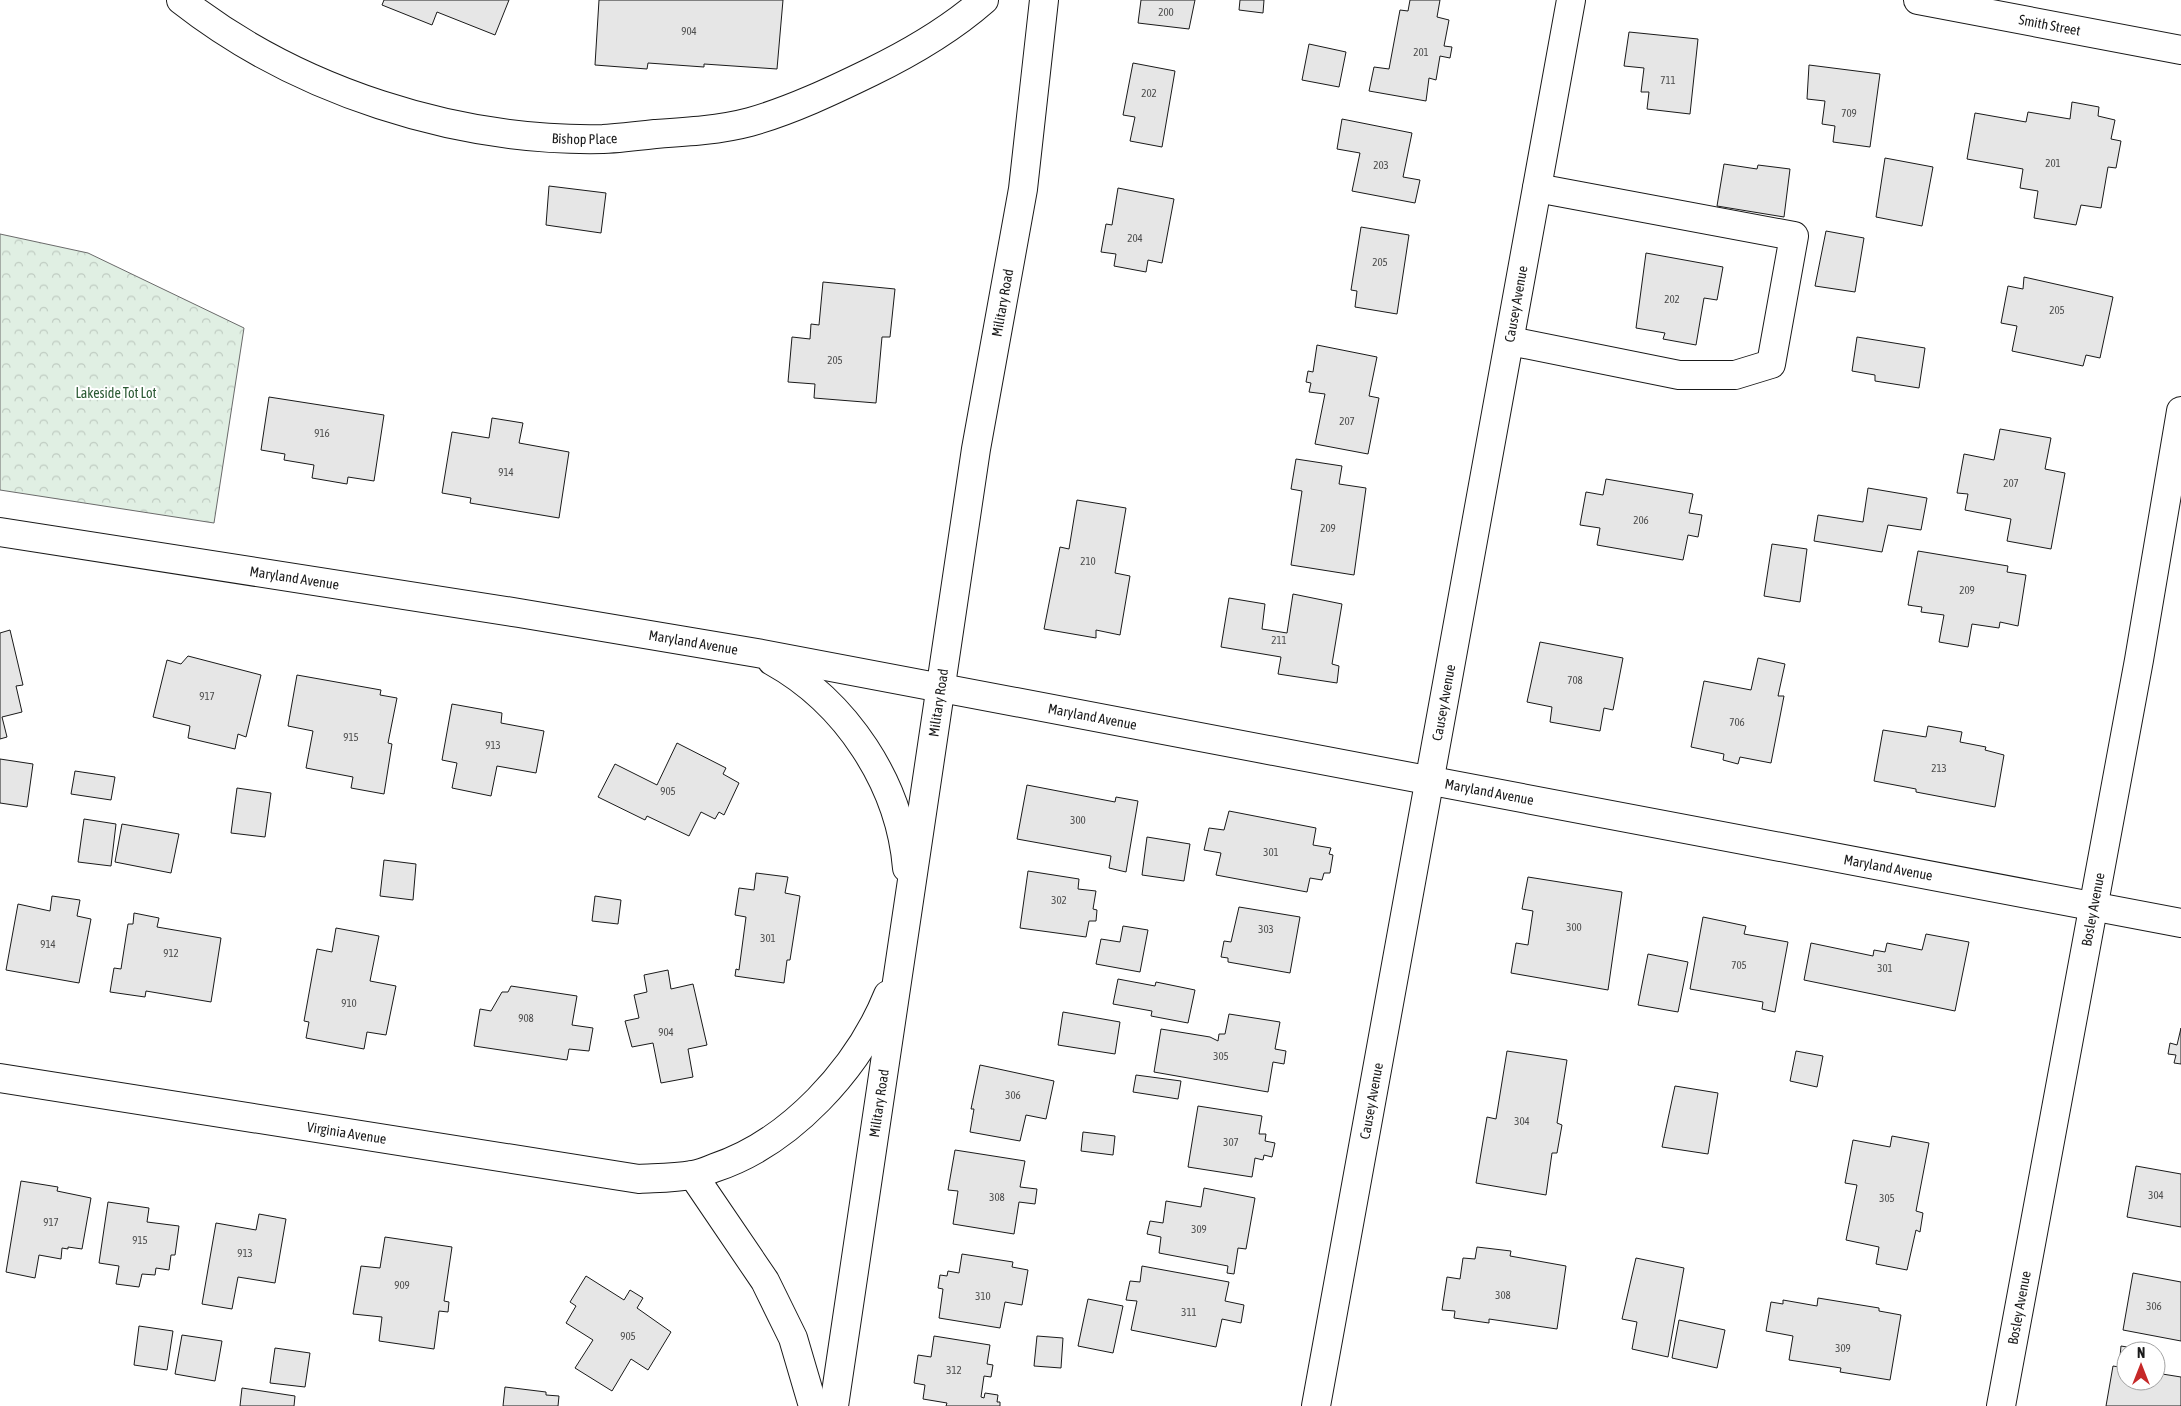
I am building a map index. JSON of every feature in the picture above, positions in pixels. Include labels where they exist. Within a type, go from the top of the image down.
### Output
[{"type":"street","name":"Bishop Place","points":[[181,0],[270,58],[345,93],[439,122],[521,135],[603,139],[702,131],[750,122],[829,93],[902,56],[972,11],[984,0]]},
{"type":"street","name":"Military Road","points":[[834,1406],[976,449],[1024,189],[1044,0]]},
{"type":"street","name":"Causey Avenue","points":[[1316,1406],[1571,0]]},
{"type":"street","name":"Smith Street","points":[[1918,0],[2181,50]]},
{"type":"street","points":[[1510,341],[1679,375],[1735,375],[1771,364],[1794,236],[1537,188]]},
{"type":"street","name":"Bosley Avenue","points":[[2001,1406],[2139,660],[2181,411]]},
{"type":"street","name":"Maryland Avenue","points":[[0,532],[519,613],[757,653],[2181,923]]},
{"type":"street","points":[[757,653],[784,668],[809,686],[845,721],[869,754],[892,800],[906,848],[910,899]]},
{"type":"street","name":"Virginia Avenue","points":[[0,1078],[639,1179],[693,1175],[738,1160],[773,1140],[818,1100],[849,1064],[881,1013],[900,968]]},
{"type":"street","points":[[693,1175],[764,1281],[793,1338],[813,1406]]},
{"type":"green space","name":"Lakeside Tot Lot","points":[[0,234],[88,253],[244,328],[214,523],[0,490]]},
{"type":"building","points":[[384,0],[509,0],[495,35],[437,12],[432,25],[382,5]]},
{"type":"building","points":[[599,0],[783,0],[777,69],[704,64],[704,67],[648,63],[647,69],[595,65]]},
{"type":"building","points":[[1141,0],[1195,0],[1189,29],[1138,23]]},
{"type":"building","points":[[1240,0],[1264,0],[1263,13],[1239,10]]},
{"type":"building","points":[[1410,0],[1440,0],[1437,17],[1449,20],[1444,46],[1452,47],[1450,58],[1440,56],[1436,80],[1429,78],[1426,101],[1369,91],[1374,67],[1389,69],[1400,10],[1408,11]]},
{"type":"building","points":[[1629,32],[1698,39],[1690,114],[1647,109],[1649,92],[1641,92],[1644,68],[1624,66]]},
{"type":"building","points":[[1309,44],[1346,52],[1339,87],[1302,80]]},
{"type":"building","points":[[1133,63],[1175,71],[1162,147],[1130,141],[1135,117],[1123,115]]},
{"type":"building","points":[[1809,65],[1880,74],[1870,147],[1833,142],[1835,126],[1822,124],[1825,101],[1807,99]]},
{"type":"building","points":[[2072,102],[2099,107],[2098,116],[2115,120],[2111,139],[2121,141],[2116,168],[2108,167],[2101,208],[2081,205],[2076,225],[2034,218],[2038,191],[2020,188],[2023,169],[1967,159],[1975,113],[2026,122],[2028,112],[2070,119]]},
{"type":"building","points":[[1342,119],[1412,133],[1403,177],[1420,180],[1415,203],[1352,191],[1360,153],[1337,149]]},
{"type":"building","points":[[1885,158],[1933,167],[1922,226],[1876,217]]},
{"type":"building","points":[[1724,164],[1757,169],[1758,165],[1790,169],[1784,217],[1717,206]]},
{"type":"building","points":[[549,186],[606,193],[601,233],[546,225]]},
{"type":"building","points":[[1118,188],[1174,199],[1162,263],[1148,260],[1146,272],[1114,266],[1116,254],[1101,252],[1106,224],[1112,225]]},
{"type":"building","points":[[1361,227],[1409,235],[1397,314],[1355,307],[1357,291],[1351,290]]},
{"type":"building","points":[[1826,231],[1864,238],[1855,292],[1815,286]]},
{"type":"building","points":[[1646,253],[1723,267],[1717,300],[1704,298],[1696,345],[1663,339],[1665,333],[1636,328]]},
{"type":"building","points":[[2024,277],[2113,297],[2100,358],[2086,355],[2083,366],[2012,351],[2017,326],[2001,323],[2008,286],[2023,289]]},
{"type":"building","points":[[823,282],[895,289],[890,337],[882,337],[876,403],[814,398],[815,384],[788,382],[792,337],[810,339],[811,324],[819,325]]},
{"type":"building","points":[[1857,337],[1925,348],[1919,388],[1875,381],[1875,375],[1852,371]]},
{"type":"building","points":[[1317,345],[1377,357],[1369,396],[1379,398],[1368,454],[1315,444],[1325,394],[1309,392],[1311,383],[1306,382],[1308,371],[1313,372]]},
{"type":"building","points":[[269,397],[384,415],[374,481],[348,477],[347,484],[312,478],[314,465],[284,460],[285,454],[261,450]]},
{"type":"building","points":[[492,418],[523,423],[519,443],[569,452],[559,518],[470,503],[471,498],[442,493],[452,432],[489,438]]},
{"type":"building","points":[[2000,429],[2051,438],[2045,469],[2065,473],[2051,549],[2007,541],[2011,519],[1965,510],[1968,494],[1957,493],[1964,454],[1994,460]]},
{"type":"building","points":[[1296,459],[1342,466],[1339,484],[1366,488],[1354,575],[1291,565],[1302,491],[1291,489]]},
{"type":"building","points":[[1606,479],[1693,494],[1689,513],[1702,515],[1698,537],[1688,535],[1683,560],[1597,545],[1600,528],[1580,525],[1586,492],[1603,495]]},
{"type":"building","points":[[1868,488],[1927,498],[1921,530],[1888,525],[1882,552],[1814,541],[1818,515],[1863,522]]},
{"type":"building","points":[[1077,500],[1126,508],[1115,573],[1130,576],[1120,635],[1096,630],[1096,638],[1044,629],[1060,547],[1069,549]]},
{"type":"building","points":[[1772,544],[1807,549],[1800,602],[1764,596]]},
{"type":"building","points":[[1918,551],[2008,566],[2007,572],[2026,575],[2018,626],[2000,622],[1999,628],[1972,624],[1968,647],[1939,642],[1944,615],[1921,612],[1922,607],[1908,605]]},
{"type":"building","points":[[1293,594],[1342,604],[1332,664],[1339,666],[1337,683],[1278,674],[1281,657],[1221,647],[1229,598],[1265,604],[1262,629],[1287,633]]},
{"type":"building","points":[[10,630],[23,685],[16,686],[22,712],[2,717],[7,737],[0,739],[0,633]]},
{"type":"building","points":[[1540,642],[1623,658],[1613,710],[1604,708],[1600,731],[1550,722],[1552,707],[1527,702]]},
{"type":"building","points":[[188,656],[261,675],[246,737],[238,734],[235,749],[188,738],[190,726],[153,717],[167,660],[181,664]]},
{"type":"building","points":[[1758,658],[1785,664],[1778,696],[1784,696],[1771,763],[1740,757],[1738,764],[1723,760],[1724,754],[1691,747],[1704,681],[1751,690]]},
{"type":"building","points":[[297,675],[381,690],[380,695],[397,698],[388,743],[392,744],[384,794],[351,788],[353,777],[306,768],[313,731],[288,726]]},
{"type":"building","points":[[452,704],[502,713],[501,723],[544,731],[536,773],[497,766],[491,796],[452,788],[457,763],[442,760]]},
{"type":"building","points":[[1928,726],[1962,732],[1960,742],[1986,747],[1985,750],[2004,755],[1995,807],[1916,792],[1916,789],[1874,781],[1883,730],[1926,737]]},
{"type":"building","points":[[677,743],[726,768],[723,774],[739,783],[724,815],[719,812],[715,819],[701,812],[689,836],[647,816],[645,820],[598,797],[615,764],[657,785]]},
{"type":"building","points":[[0,759],[33,764],[27,807],[0,803]]},
{"type":"building","points":[[75,771],[115,777],[111,800],[71,794]]},
{"type":"building","points":[[1027,785],[1115,802],[1116,797],[1138,801],[1126,872],[1109,868],[1111,856],[1017,839]]},
{"type":"building","points":[[237,788],[271,793],[265,837],[231,833]]},
{"type":"building","points":[[1229,811],[1316,828],[1313,845],[1331,848],[1329,854],[1333,855],[1330,873],[1324,873],[1322,880],[1310,878],[1307,892],[1216,875],[1221,853],[1204,850],[1209,828],[1224,830]]},
{"type":"building","points":[[84,819],[116,824],[111,866],[78,862]]},
{"type":"building","points":[[122,824],[179,834],[171,873],[115,862]]},
{"type":"building","points":[[1147,837],[1190,844],[1184,881],[1142,875]]},
{"type":"building","points":[[384,860],[416,864],[413,900],[380,896]]},
{"type":"building","points":[[1028,871],[1079,879],[1078,889],[1096,891],[1093,909],[1097,910],[1096,921],[1089,921],[1086,937],[1020,928]]},
{"type":"building","points":[[756,873],[788,877],[785,893],[800,896],[790,960],[787,960],[784,983],[735,976],[736,969],[739,970],[746,917],[735,915],[739,888],[754,890]]},
{"type":"building","points":[[1528,877],[1622,892],[1608,990],[1511,973],[1516,943],[1528,945],[1533,911],[1522,909]]},
{"type":"building","points":[[52,896],[80,900],[77,916],[91,919],[79,983],[6,970],[18,904],[50,911]]},
{"type":"building","points":[[595,896],[621,900],[618,924],[592,921]]},
{"type":"building","points":[[1239,907],[1300,917],[1290,973],[1228,962],[1228,958],[1221,957],[1224,941],[1231,942]]},
{"type":"building","points":[[134,913],[159,918],[157,927],[221,938],[211,1002],[146,991],[145,997],[110,992],[114,968],[121,969],[128,924],[133,924]]},
{"type":"building","points":[[1703,917],[1746,926],[1744,934],[1788,942],[1775,1012],[1762,1009],[1763,1002],[1690,989]]},
{"type":"building","points":[[1123,926],[1148,930],[1140,972],[1096,964],[1101,939],[1120,942]]},
{"type":"building","points":[[336,928],[379,936],[370,981],[396,986],[386,1035],[367,1032],[364,1049],[306,1038],[309,1022],[304,1021],[317,949],[332,952]]},
{"type":"building","points":[[1926,934],[1969,942],[1955,1011],[1804,980],[1811,943],[1873,956],[1874,950],[1885,952],[1887,943],[1922,950]]},
{"type":"building","points":[[1648,954],[1688,962],[1678,1012],[1638,1005]]},
{"type":"building","points":[[668,970],[671,989],[693,984],[707,1045],[688,1049],[693,1077],[661,1083],[653,1043],[632,1047],[625,1021],[639,1018],[634,995],[647,992],[644,975]]},
{"type":"building","points":[[1118,979],[1155,986],[1156,982],[1195,990],[1188,1023],[1151,1016],[1152,1011],[1113,1004]]},
{"type":"building","points":[[511,986],[577,996],[572,1025],[593,1028],[589,1051],[569,1049],[567,1060],[474,1046],[480,1009],[491,1011],[502,992],[508,992]]},
{"type":"building","points":[[1063,1012],[1120,1022],[1115,1054],[1058,1045]]},
{"type":"building","points":[[1229,1014],[1280,1022],[1275,1049],[1286,1051],[1284,1064],[1273,1062],[1268,1092],[1154,1072],[1161,1029],[1210,1037],[1218,1041],[1219,1034],[1225,1034]]},
{"type":"building","points":[[2181,1028],[2181,1064],[2174,1063],[2176,1055],[2168,1054],[2170,1043],[2177,1045]]},
{"type":"building","points":[[1507,1051],[1567,1060],[1557,1123],[1562,1125],[1557,1153],[1552,1153],[1546,1195],[1476,1183],[1487,1117],[1496,1119]]},
{"type":"building","points":[[1796,1051],[1823,1056],[1817,1087],[1790,1081]]},
{"type":"building","points":[[980,1065],[1054,1081],[1046,1119],[1026,1115],[1020,1141],[970,1132],[974,1109],[971,1109]]},
{"type":"building","points":[[1136,1075],[1181,1081],[1178,1099],[1133,1092]]},
{"type":"building","points":[[1675,1086],[1718,1093],[1708,1154],[1662,1147]]},
{"type":"building","points":[[1198,1106],[1262,1116],[1259,1134],[1266,1134],[1265,1141],[1275,1143],[1272,1157],[1264,1155],[1263,1160],[1255,1158],[1252,1177],[1188,1167]]},
{"type":"building","points":[[1083,1132],[1115,1136],[1113,1155],[1081,1151]]},
{"type":"building","points":[[1892,1136],[1929,1143],[1916,1211],[1923,1213],[1920,1232],[1916,1230],[1907,1270],[1876,1264],[1879,1247],[1846,1240],[1857,1185],[1845,1183],[1853,1140],[1890,1147]]},
{"type":"building","points":[[955,1150],[1025,1161],[1020,1187],[1037,1189],[1035,1204],[1019,1202],[1014,1234],[953,1224],[958,1191],[948,1190]]},
{"type":"building","points":[[2136,1166],[2181,1174],[2181,1227],[2127,1217]]},
{"type":"building","points":[[21,1181],[58,1187],[57,1191],[91,1198],[82,1249],[62,1248],[61,1259],[39,1255],[35,1278],[6,1272]]},
{"type":"building","points":[[1204,1188],[1255,1198],[1246,1249],[1238,1248],[1234,1274],[1227,1273],[1228,1266],[1159,1253],[1161,1237],[1147,1234],[1150,1221],[1163,1223],[1166,1201],[1201,1207]]},
{"type":"building","points":[[108,1202],[149,1208],[147,1222],[179,1226],[175,1255],[171,1255],[169,1270],[156,1268],[155,1275],[142,1274],[139,1287],[116,1284],[119,1266],[99,1263]]},
{"type":"building","points":[[259,1214],[286,1219],[275,1283],[238,1277],[232,1309],[202,1304],[216,1223],[256,1230]]},
{"type":"building","points":[[385,1237],[452,1247],[444,1301],[449,1302],[448,1312],[439,1311],[434,1349],[379,1341],[382,1317],[353,1314],[361,1266],[380,1268]]},
{"type":"building","points":[[1477,1247],[1511,1251],[1510,1256],[1566,1266],[1557,1329],[1489,1319],[1489,1323],[1454,1318],[1455,1311],[1442,1310],[1447,1277],[1460,1279],[1463,1258],[1475,1259]]},
{"type":"building","points":[[962,1254],[1013,1262],[1012,1267],[1028,1270],[1022,1305],[1005,1302],[1000,1328],[939,1318],[943,1289],[938,1288],[940,1275],[947,1276],[948,1271],[959,1273]]},
{"type":"building","points":[[1636,1258],[1684,1268],[1668,1357],[1632,1349],[1637,1322],[1622,1319]]},
{"type":"building","points":[[1142,1266],[1229,1282],[1225,1301],[1244,1305],[1241,1323],[1222,1319],[1216,1347],[1131,1330],[1137,1301],[1126,1300],[1130,1281],[1140,1282]]},
{"type":"building","points":[[2133,1273],[2181,1282],[2181,1341],[2123,1330]]},
{"type":"building","points":[[586,1276],[624,1300],[630,1290],[643,1298],[637,1308],[671,1332],[648,1370],[631,1359],[612,1391],[575,1368],[593,1340],[566,1323],[576,1306],[570,1302]]},
{"type":"building","points":[[1818,1298],[1879,1308],[1879,1311],[1901,1315],[1890,1380],[1840,1372],[1841,1368],[1789,1360],[1793,1336],[1766,1331],[1771,1302],[1783,1304],[1783,1300],[1817,1306]]},
{"type":"building","points":[[1088,1299],[1123,1306],[1113,1353],[1078,1346]]},
{"type":"building","points":[[1679,1320],[1725,1330],[1717,1368],[1672,1358]]},
{"type":"building","points":[[139,1326],[173,1331],[167,1370],[134,1365]]},
{"type":"building","points":[[182,1335],[222,1341],[215,1381],[175,1374]]},
{"type":"building","points":[[934,1336],[990,1345],[987,1364],[993,1365],[991,1377],[984,1376],[981,1397],[984,1398],[985,1393],[998,1395],[997,1402],[1000,1402],[1000,1406],[946,1406],[947,1403],[923,1399],[925,1385],[914,1383],[918,1355],[931,1357]]},
{"type":"building","points":[[1037,1336],[1063,1338],[1061,1368],[1034,1366]]},
{"type":"building","points":[[275,1348],[310,1353],[305,1387],[270,1383]]},
{"type":"building","points":[[2113,1366],[2116,1366],[2116,1391],[2166,1391],[2166,1375],[2181,1377],[2181,1406],[2106,1406]]},
{"type":"building","points":[[505,1387],[546,1392],[546,1395],[559,1396],[558,1406],[503,1406]]},
{"type":"building","points":[[242,1388],[295,1396],[294,1406],[240,1406]]}]
